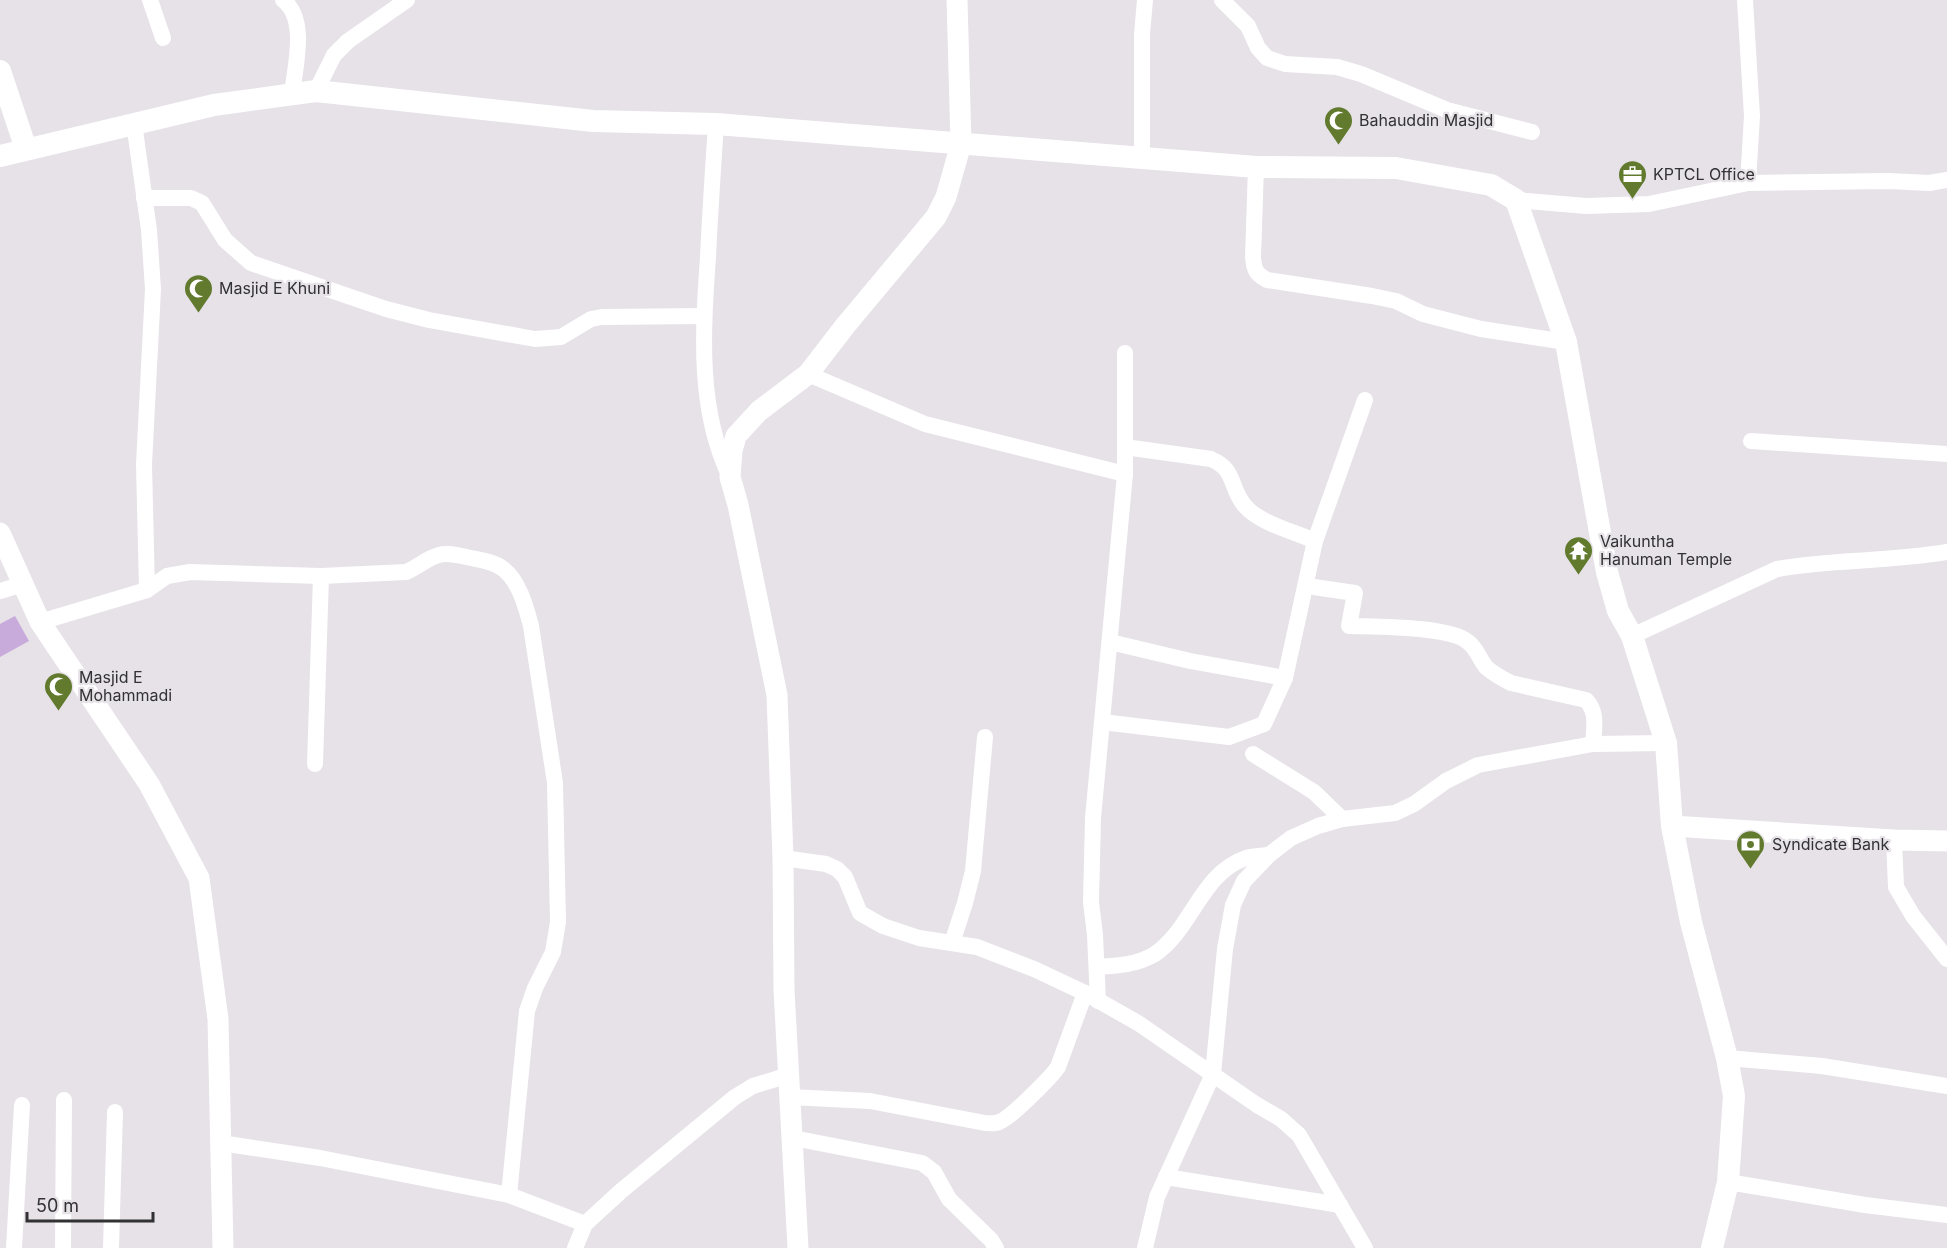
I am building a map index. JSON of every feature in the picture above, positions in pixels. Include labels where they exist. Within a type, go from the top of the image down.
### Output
[{"type":"main road","points":[[0,71],[26,149]]},
{"type":"main road","points":[[0,156],[214,105],[316,91],[593,121],[716,124],[1256,167],[1396,168],[1491,185],[1516,200],[1566,342],[1607,573],[1618,612],[1632,636],[1666,743],[1672,826],[1691,922],[1727,1058],[1734,1096],[1728,1182],[1712,1248]]},
{"type":"street","points":[[150,0],[163,38]]},
{"type":"street","points":[[283,0],[289,4],[296,16],[299,28],[292,94]]},
{"type":"street","points":[[316,91],[334,55],[348,41],[407,0]]},
{"type":"street","points":[[730,477],[736,436],[759,411],[808,374],[936,217],[946,197],[961,144],[957,0]]},
{"type":"street","points":[[1142,158],[1142,34],[1145,0]]},
{"type":"street","points":[[1222,0],[1248,26],[1258,48],[1267,58],[1285,64],[1336,67],[1361,74],[1447,110],[1532,132]]},
{"type":"street","points":[[1745,0],[1752,116],[1748,183]]},
{"type":"street","points":[[134,123],[149,230],[153,289],[144,464],[147,590]]},
{"type":"street","points":[[716,124],[704,316],[705,372],[711,428],[719,455],[730,477],[744,528],[777,695],[783,858],[784,990],[798,1248]]},
{"type":"street","points":[[1256,167],[1253,257],[1257,275],[1267,280],[1396,301],[1423,314],[1481,329],[1566,342]]},
{"type":"street","points":[[1516,200],[1586,206],[1649,204],[1748,183],[1929,183],[1947,180]]},
{"type":"street","points":[[144,198],[191,198],[202,203],[225,240],[251,263],[386,309],[429,320],[535,339],[561,337],[591,319],[602,317],[704,316]]},
{"type":"street","points":[[790,1097],[870,1101],[985,1124],[999,1123],[1011,1116],[1050,1078],[1058,1067],[1091,997],[1097,967],[1091,902],[1093,818],[1125,474],[1125,352]]},
{"type":"street","points":[[808,374],[925,424],[1125,474]]},
{"type":"street","points":[[1102,722],[1229,737],[1264,724],[1285,678],[1307,586],[1315,541],[1365,400]]},
{"type":"street","points":[[1751,441],[1947,454]]},
{"type":"street","points":[[1125,447],[1210,459],[1221,464],[1230,473],[1243,505],[1256,516],[1315,541]]},
{"type":"street","points":[[0,533],[40,622],[149,784],[199,878],[218,1019],[223,1248]]},
{"type":"street","points":[[1632,636],[1777,569],[1801,565],[1921,557],[1947,552]]},
{"type":"street","points":[[40,622],[147,590],[167,576],[190,573],[321,576],[406,572],[441,554],[486,562],[502,568],[524,602],[531,626],[555,783],[558,922],[554,952],[535,988],[527,1011],[509,1195]]},
{"type":"street","points":[[315,764],[321,576]]},
{"type":"street","points":[[0,591],[23,584]]},
{"type":"street","points":[[1307,586],[1355,593],[1349,626],[1412,628],[1460,637],[1469,642],[1487,668],[1501,678],[1511,683],[1586,700],[1594,712],[1593,744]]},
{"type":"street","points":[[1110,642],[1190,661],[1285,678]]},
{"type":"street","points":[[952,943],[973,871],[985,737]]},
{"type":"street","points":[[1145,1248],[1158,1197],[1213,1074],[1225,949],[1233,905],[1244,881],[1269,855],[1291,838],[1318,826],[1342,819],[1395,813],[1414,804],[1446,781],[1478,765],[1593,744],[1666,743]]},
{"type":"street","points":[[1252,754],[1314,792],[1342,819]]},
{"type":"street","points":[[1672,826],[1894,840],[1947,840]]},
{"type":"street","points":[[1894,840],[1896,887],[1899,894],[1913,916],[1947,958]]},
{"type":"street","points":[[1097,967],[1128,965],[1155,954],[1179,931],[1205,891],[1223,871],[1246,858],[1269,855]]},
{"type":"street","points":[[783,858],[826,864],[837,869],[844,877],[860,913],[883,926],[919,938],[977,946],[1034,969],[1138,1023],[1281,1119],[1299,1135],[1365,1248]]},
{"type":"street","points":[[1727,1058],[1822,1065],[1947,1086]]},
{"type":"street","points":[[575,1248],[585,1224],[621,1191],[735,1097],[753,1086],[789,1075]]},
{"type":"street","points":[[63,1248],[64,1100]]},
{"type":"street","points":[[14,1248],[22,1105]]},
{"type":"street","points":[[111,1248],[115,1112]]},
{"type":"street","points":[[793,1138],[922,1163],[934,1172],[949,1199],[991,1240],[996,1248]]},
{"type":"street","points":[[221,1143],[320,1158],[509,1195],[585,1224]]},
{"type":"street","points":[[1166,1177],[1340,1205]]},
{"type":"street","points":[[1728,1182],[1866,1205],[1947,1215]]},
{"type":"building","points":[[15,616],[29,641],[0,657],[0,624]]},
{"type":"place","name":"Bahauddin Masjid","points":[[1338,146]]},
{"type":"place","name":"KPTCL Office","points":[[1632,200]]},
{"type":"place","name":"Masjid E Khuni","points":[[198,314]]},
{"type":"place","name":"Vaikuntha Hanuman Temple","points":[[1579,576]]},
{"type":"place","name":"Masjid E Mohammadi","points":[[58,712]]},
{"type":"place","name":"Syndicate Bank","points":[[1751,870]]}]
